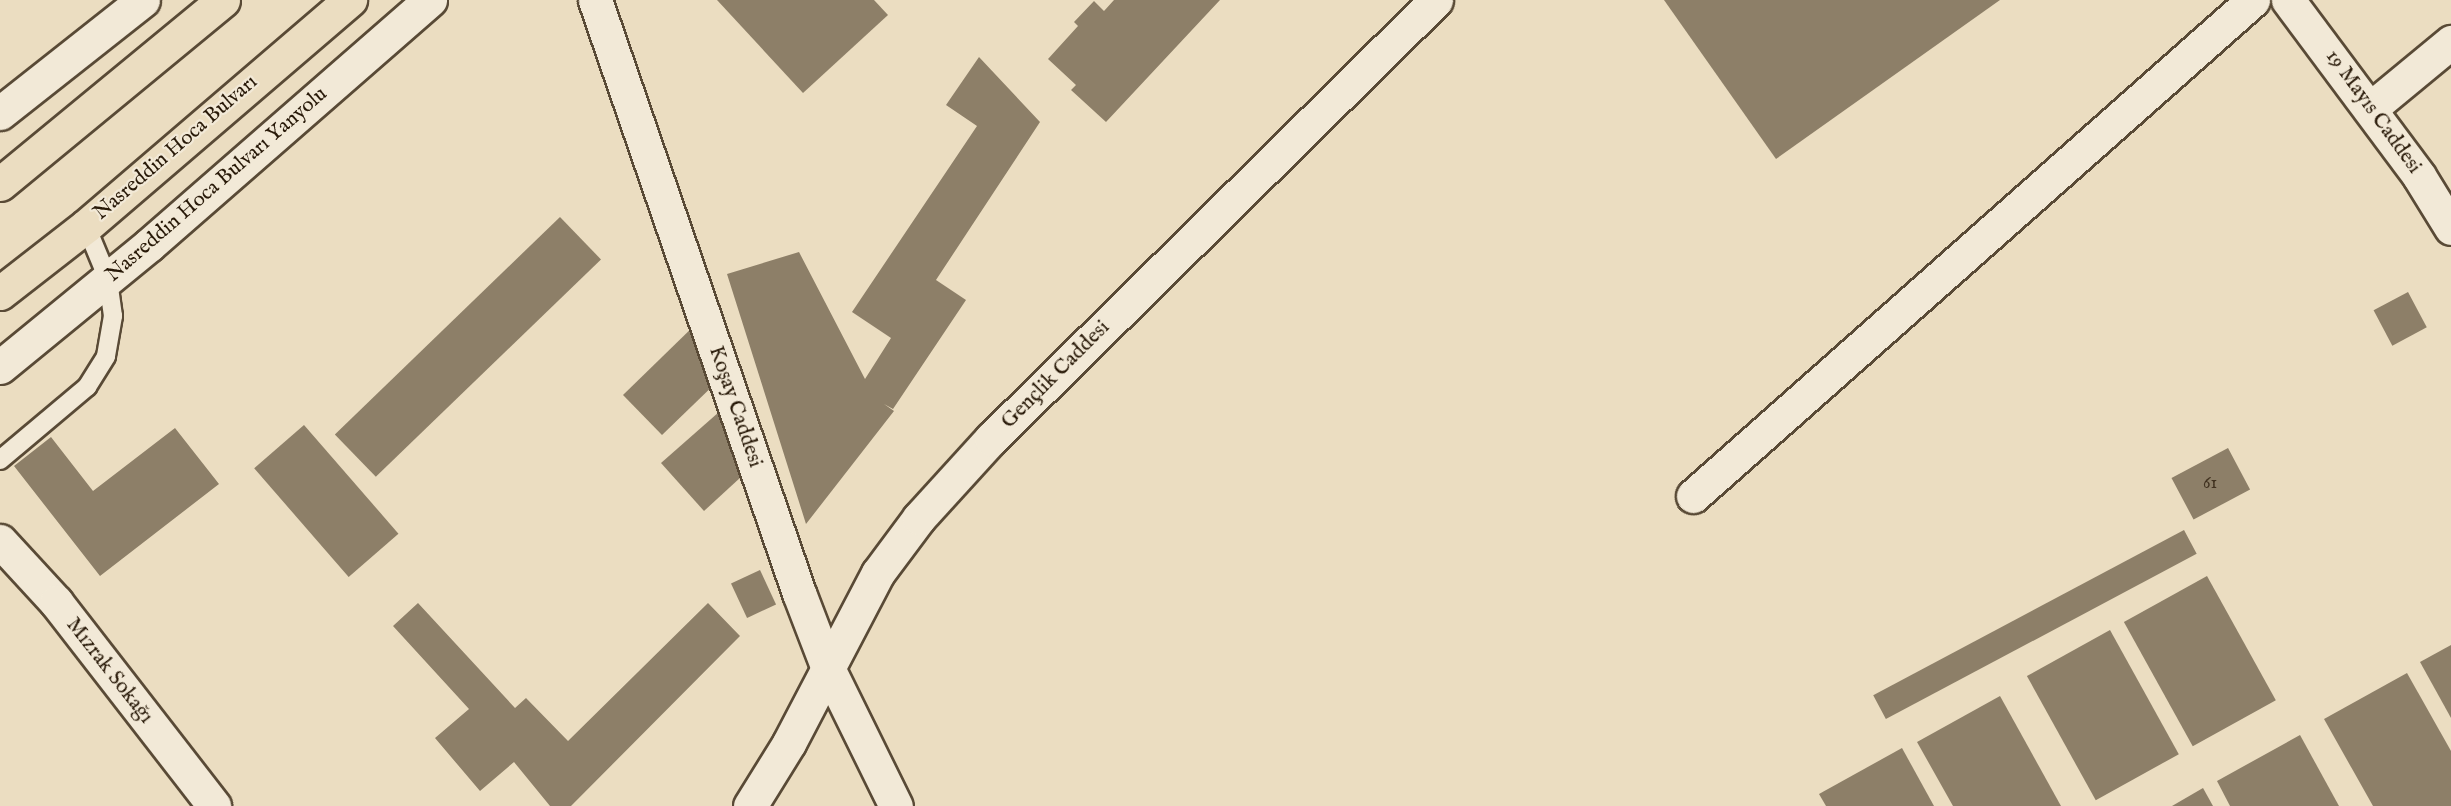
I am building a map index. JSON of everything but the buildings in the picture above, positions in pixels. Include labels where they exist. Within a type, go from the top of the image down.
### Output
[{"type":"highway","points":[[0,184],[223,0]]},
{"type":"highway","name":"Nasreddin Hoca Bulvarı","points":[[0,293],[86,226],[350,0]]},
{"type":"street","points":[[0,113],[142,0]]},
{"type":"street","name":"Nasreddin Hoca Bulvarı Yanyolu","points":[[0,367],[108,279],[430,0]]},
{"type":"street","name":"Koşay Caddesi","points":[[595,0],[827,666],[896,806]]},
{"type":"street","name":"Gençlik Caddesi","points":[[750,806],[789,743],[827,666],[878,573],[919,518],[991,439],[1436,0]]},
{"type":"street","points":[[1693,495],[2253,0]]},
{"type":"street","name":"19 Mayıs Caddesi","points":[[2288,0],[2371,108],[2451,228]]},
{"type":"street","points":[[2371,108],[2451,42]]},
{"type":"street","name":"Mızrak Sokağı","points":[[0,541],[56,602],[214,806]]},
{"type":"lane","points":[[0,460],[97,375],[112,338],[108,279],[86,226]]}]
